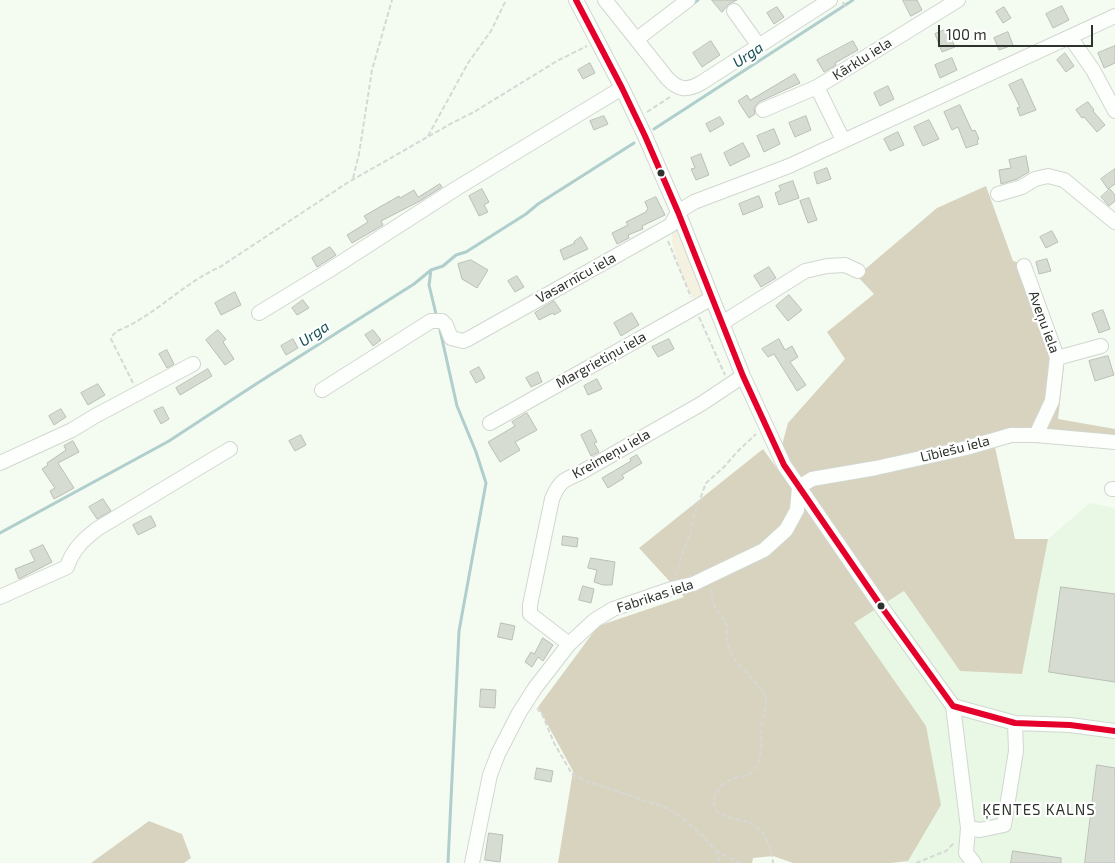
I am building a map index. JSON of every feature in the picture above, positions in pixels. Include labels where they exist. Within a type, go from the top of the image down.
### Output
[{"type":"street","points":[[576,0],[622,88],[678,212],[743,376],[784,465],[883,609],[953,706],[968,828],[966,853],[974,863]]},
{"type":"street","points":[[605,0],[667,78],[678,87],[686,89],[702,83],[832,1]]},
{"type":"street","points":[[637,39],[688,0]]},
{"type":"street","name":"Kārklu iela","points":[[763,110],[817,87],[958,0]]},
{"type":"street","points":[[734,11],[759,46]]},
{"type":"street","points":[[678,212],[694,202],[788,166],[1115,16]]},
{"type":"street","points":[[1070,37],[1093,70],[1115,111]]},
{"type":"street","points":[[817,87],[843,140]]},
{"type":"street","points":[[259,313],[457,188],[622,88]]},
{"type":"street","points":[[998,194],[1022,187],[1035,179],[1048,176],[1064,180],[1115,222]]},
{"type":"street","name":"Vasarnīcu iela","points":[[322,390],[431,322],[442,321],[452,338],[463,341],[468,339],[671,226],[678,212]]},
{"type":"street","points":[[722,323],[805,271],[827,266],[845,265],[858,271]]},
{"type":"street","name":"Aveņu iela","points":[[1024,266],[1057,358],[1052,401],[1036,435]]},
{"type":"street","name":"Margrietiņu iela","points":[[490,423],[712,298]]},
{"type":"street","points":[[1057,358],[1102,346]]},
{"type":"street","points":[[0,463],[72,430],[192,364]]},
{"type":"street","name":"Kreimeņu iela","points":[[568,644],[530,614],[530,605],[556,488],[563,480],[580,473],[701,404],[743,376]]},
{"type":"street","name":"Lībiešu iela","points":[[799,487],[812,479],[876,468],[1011,436],[1036,435],[1115,442]]},
{"type":"street","points":[[0,596],[67,567],[71,556],[80,543],[97,529],[230,449]]},
{"type":"street","name":"Fabrikas iela","points":[[472,863],[490,775],[506,737],[528,699],[568,644],[595,620],[613,609],[671,589],[693,584],[764,550],[786,530],[797,510],[799,487]]},
{"type":"street","points":[[953,706],[1016,723],[1070,724],[1115,731]]},
{"type":"street","points":[[968,828],[980,830],[1004,825],[1016,751],[1016,723]]},
{"type":"path","points":[[352,180],[359,154],[372,70],[392,0]]},
{"type":"path","points":[[427,137],[468,63],[492,31],[506,0]]},
{"type":"path","points":[[832,1],[846,9]]},
{"type":"path","points":[[138,392],[111,340],[117,331],[160,307],[206,273],[220,268],[352,180],[474,112],[584,46],[599,42]]},
{"type":"path","points":[[642,114],[671,96],[678,87]]},
{"type":"path","points":[[671,589],[706,483],[765,425]]},
{"type":"path","points":[[711,576],[712,601],[725,621],[728,629],[726,639],[735,661],[757,685],[766,699],[761,729],[759,762],[753,771],[747,775],[732,778],[719,788],[714,795],[714,805],[715,809],[722,814],[752,823],[763,832],[770,847],[773,863]]},
{"type":"path","points":[[528,699],[543,716],[554,743],[572,774],[594,784],[667,808],[685,820],[705,838],[716,851],[720,863]]},
{"type":"path","points":[[916,863],[946,851],[968,828]]},
{"type":"path","points":[[716,851],[740,863]]},
{"type":"shaded area","points":[[986,186],[1013,261],[1029,265],[1064,366],[1058,419],[1115,429],[1115,438],[990,436],[995,447],[1015,539],[1048,539],[1022,674],[960,671],[904,591],[854,623],[926,726],[941,805],[908,861],[891,863],[793,863],[773,856],[753,858],[752,863],[558,863],[573,771],[538,707],[598,626],[684,597],[639,548],[763,449],[776,467],[788,423],[845,359],[827,332],[874,294],[857,276],[937,208]]},
{"type":"shaded area","points":[[677,227],[705,295],[696,300],[685,282],[675,254],[672,236],[673,228]]},
{"type":"shaded area","points":[[1090,503],[1115,508],[1115,863],[906,863],[908,861],[854,623],[904,591],[960,671],[1022,674],[1048,539]]},
{"type":"shaded area","points":[[149,821],[182,834],[191,858],[184,863],[91,863]]},
{"type":"building","points":[[712,0],[737,0],[729,4],[722,12]]},
{"type":"building","points":[[903,0],[917,0],[922,10],[911,16]]},
{"type":"building","points":[[1062,6],[1069,20],[1053,28],[1046,14]]},
{"type":"building","points":[[777,7],[784,17],[774,24],[767,13]]},
{"type":"building","points":[[1004,7],[1011,18],[1003,23],[996,12]]},
{"type":"building","points":[[947,29],[955,47],[942,52],[935,34]]},
{"type":"building","points":[[1008,32],[1013,45],[999,50],[994,38]]},
{"type":"building","points":[[711,41],[720,55],[702,67],[693,53]]},
{"type":"building","points":[[853,41],[858,50],[835,63],[836,65],[824,72],[817,60]]},
{"type":"building","points":[[1115,46],[1115,63],[1104,68],[1098,53]]},
{"type":"building","points":[[1065,53],[1074,66],[1066,72],[1057,60]]},
{"type":"building","points":[[952,58],[957,70],[940,78],[935,65]]},
{"type":"building","points":[[590,63],[595,73],[583,79],[578,70]]},
{"type":"building","points":[[795,74],[800,83],[759,102],[754,108],[755,114],[749,118],[738,101],[747,95],[750,100]]},
{"type":"building","points":[[1022,79],[1036,110],[1020,116],[1017,108],[1020,107],[1009,85]]},
{"type":"building","points":[[888,86],[894,99],[880,106],[874,93]]},
{"type":"building","points":[[1088,102],[1105,125],[1097,132],[1076,110]]},
{"type":"building","points":[[960,105],[972,131],[975,130],[979,139],[977,140],[978,144],[966,148],[958,127],[952,130],[944,112]]},
{"type":"building","points":[[604,116],[608,124],[594,130],[590,121]]},
{"type":"building","points":[[806,116],[811,130],[795,137],[789,123]]},
{"type":"building","points":[[720,117],[724,124],[710,132],[706,124]]},
{"type":"building","points":[[929,120],[939,139],[923,146],[914,127]]},
{"type":"building","points":[[774,129],[780,144],[764,152],[757,136]]},
{"type":"building","points":[[898,132],[904,145],[890,151],[884,139]]},
{"type":"building","points":[[743,143],[750,156],[730,166],[724,153]]},
{"type":"building","points":[[701,154],[709,175],[696,180],[691,169],[695,168],[691,158]]},
{"type":"building","points":[[1026,156],[1029,172],[1017,179],[1001,184],[999,170],[1011,168],[1009,160]]},
{"type":"building","points":[[827,168],[831,179],[817,184],[814,173]]},
{"type":"building","points":[[1115,169],[1115,184],[1108,189],[1101,179]]},
{"type":"building","points":[[793,181],[799,198],[779,205],[775,193],[781,190],[779,186]]},
{"type":"building","points":[[440,184],[442,187],[420,201],[381,221],[383,225],[352,243],[347,235],[368,222],[364,216],[399,196],[400,198],[414,190],[418,197]]},
{"type":"building","points":[[482,189],[489,202],[484,205],[488,212],[479,216],[469,196]]},
{"type":"building","points":[[1110,189],[1115,195],[1115,201],[1109,206],[1101,197]]},
{"type":"building","points":[[759,196],[763,207],[743,215],[739,204]]},
{"type":"building","points":[[656,197],[665,215],[642,226],[643,229],[628,235],[629,238],[617,244],[612,233],[628,225],[626,222],[646,212],[648,209],[645,202]]},
{"type":"building","points":[[809,198],[817,220],[808,223],[800,201]]},
{"type":"building","points":[[1052,231],[1058,242],[1046,248],[1040,237]]},
{"type":"building","points":[[581,237],[588,249],[564,260],[560,250],[575,243]]},
{"type":"building","points":[[330,247],[336,255],[317,267],[312,258]]},
{"type":"building","points":[[1047,259],[1051,271],[1039,274],[1036,262]]},
{"type":"building","points":[[471,260],[488,270],[477,288],[462,279],[458,264]]},
{"type":"building","points":[[769,267],[776,278],[761,287],[754,276]]},
{"type":"building","points":[[517,276],[524,287],[515,292],[508,281]]},
{"type":"building","points":[[235,292],[241,305],[221,315],[215,303]]},
{"type":"building","points":[[789,295],[802,310],[788,321],[776,306]]},
{"type":"building","points":[[303,300],[309,308],[297,315],[292,308]]},
{"type":"building","points":[[554,301],[561,311],[539,320],[535,313]]},
{"type":"building","points":[[1103,310],[1110,329],[1099,333],[1092,314]]},
{"type":"building","points":[[632,313],[639,325],[621,336],[614,323]]},
{"type":"building","points":[[218,330],[226,339],[223,342],[234,359],[225,365],[206,340]]},
{"type":"building","points":[[373,330],[381,340],[373,346],[365,335]]},
{"type":"building","points":[[293,339],[298,348],[286,355],[281,346]]},
{"type":"building","points":[[669,339],[674,349],[658,357],[652,347]]},
{"type":"building","points":[[779,339],[785,350],[792,346],[798,357],[790,362],[806,385],[797,391],[774,354],[768,357],[762,349]]},
{"type":"building","points":[[167,350],[174,364],[167,368],[159,354]]},
{"type":"building","points":[[1108,356],[1114,375],[1095,381],[1089,361]]},
{"type":"building","points":[[479,367],[485,378],[476,383],[470,372]]},
{"type":"building","points":[[208,369],[212,376],[180,395],[176,388]]},
{"type":"building","points":[[538,372],[542,382],[531,387],[526,378]]},
{"type":"building","points":[[597,379],[602,389],[588,395],[584,386]]},
{"type":"building","points":[[98,384],[105,395],[88,405],[81,393]]},
{"type":"building","points":[[163,407],[169,419],[161,424],[154,411]]},
{"type":"building","points":[[61,409],[66,417],[54,425],[49,416]]},
{"type":"building","points":[[527,413],[537,430],[515,442],[520,450],[500,462],[488,442],[515,426],[512,422]]},
{"type":"building","points":[[591,430],[597,442],[594,443],[599,452],[591,456],[581,435]]},
{"type":"building","points":[[301,435],[306,445],[295,451],[289,441]]},
{"type":"building","points":[[73,441],[79,452],[58,463],[74,488],[54,499],[50,491],[55,488],[42,469],[48,465],[47,463],[66,450],[64,446]]},
{"type":"building","points":[[637,455],[642,463],[622,475],[624,478],[608,488],[602,478],[631,461],[630,459]]},
{"type":"building","points":[[103,499],[111,511],[97,519],[89,507]]},
{"type":"building","points":[[151,516],[156,526],[138,535],[133,525]]},
{"type":"building","points":[[563,536],[578,538],[577,547],[562,545]]},
{"type":"building","points":[[43,545],[52,562],[19,579],[15,569],[35,561],[30,551]]},
{"type":"building","points":[[591,558],[615,562],[612,585],[594,582],[597,570],[588,568]]},
{"type":"building","points":[[583,586],[594,589],[591,603],[579,600]]},
{"type":"building","points":[[1061,587],[1115,594],[1115,682],[1049,672]]},
{"type":"building","points":[[501,623],[515,626],[512,640],[498,637]]},
{"type":"building","points":[[543,638],[553,645],[543,661],[538,657],[532,667],[525,662],[531,652],[534,654]]},
{"type":"building","points":[[481,689],[496,690],[495,708],[480,707]]},
{"type":"building","points":[[1097,765],[1115,768],[1115,863],[1085,863]]},
{"type":"building","points":[[537,768],[553,771],[551,782],[535,779]]},
{"type":"building","points":[[489,833],[503,835],[500,862],[485,860]]},
{"type":"building","points":[[1013,851],[1061,858],[1061,863],[1011,863]]},
{"type":"waterway","points":[[691,5],[698,0]]},
{"type":"waterway","name":"Urga","points":[[654,129],[853,0]]},
{"type":"waterway","name":"Urga","points":[[0,533],[169,441],[414,284],[431,270],[443,266],[456,255],[466,252],[634,143]]},
{"type":"waterway","points":[[431,270],[429,285],[436,314]]},
{"type":"waterway","points":[[440,330],[457,406],[476,452],[486,483],[459,631],[448,863]]},
{"type":"transit line","points":[[576,0],[645,136],[678,212],[743,376],[784,465],[883,609],[953,706],[1015,723],[1070,725],[1115,731]]},
{"type":"district","name":"ĶENTES KALNS","points":[[1039,810]]}]
